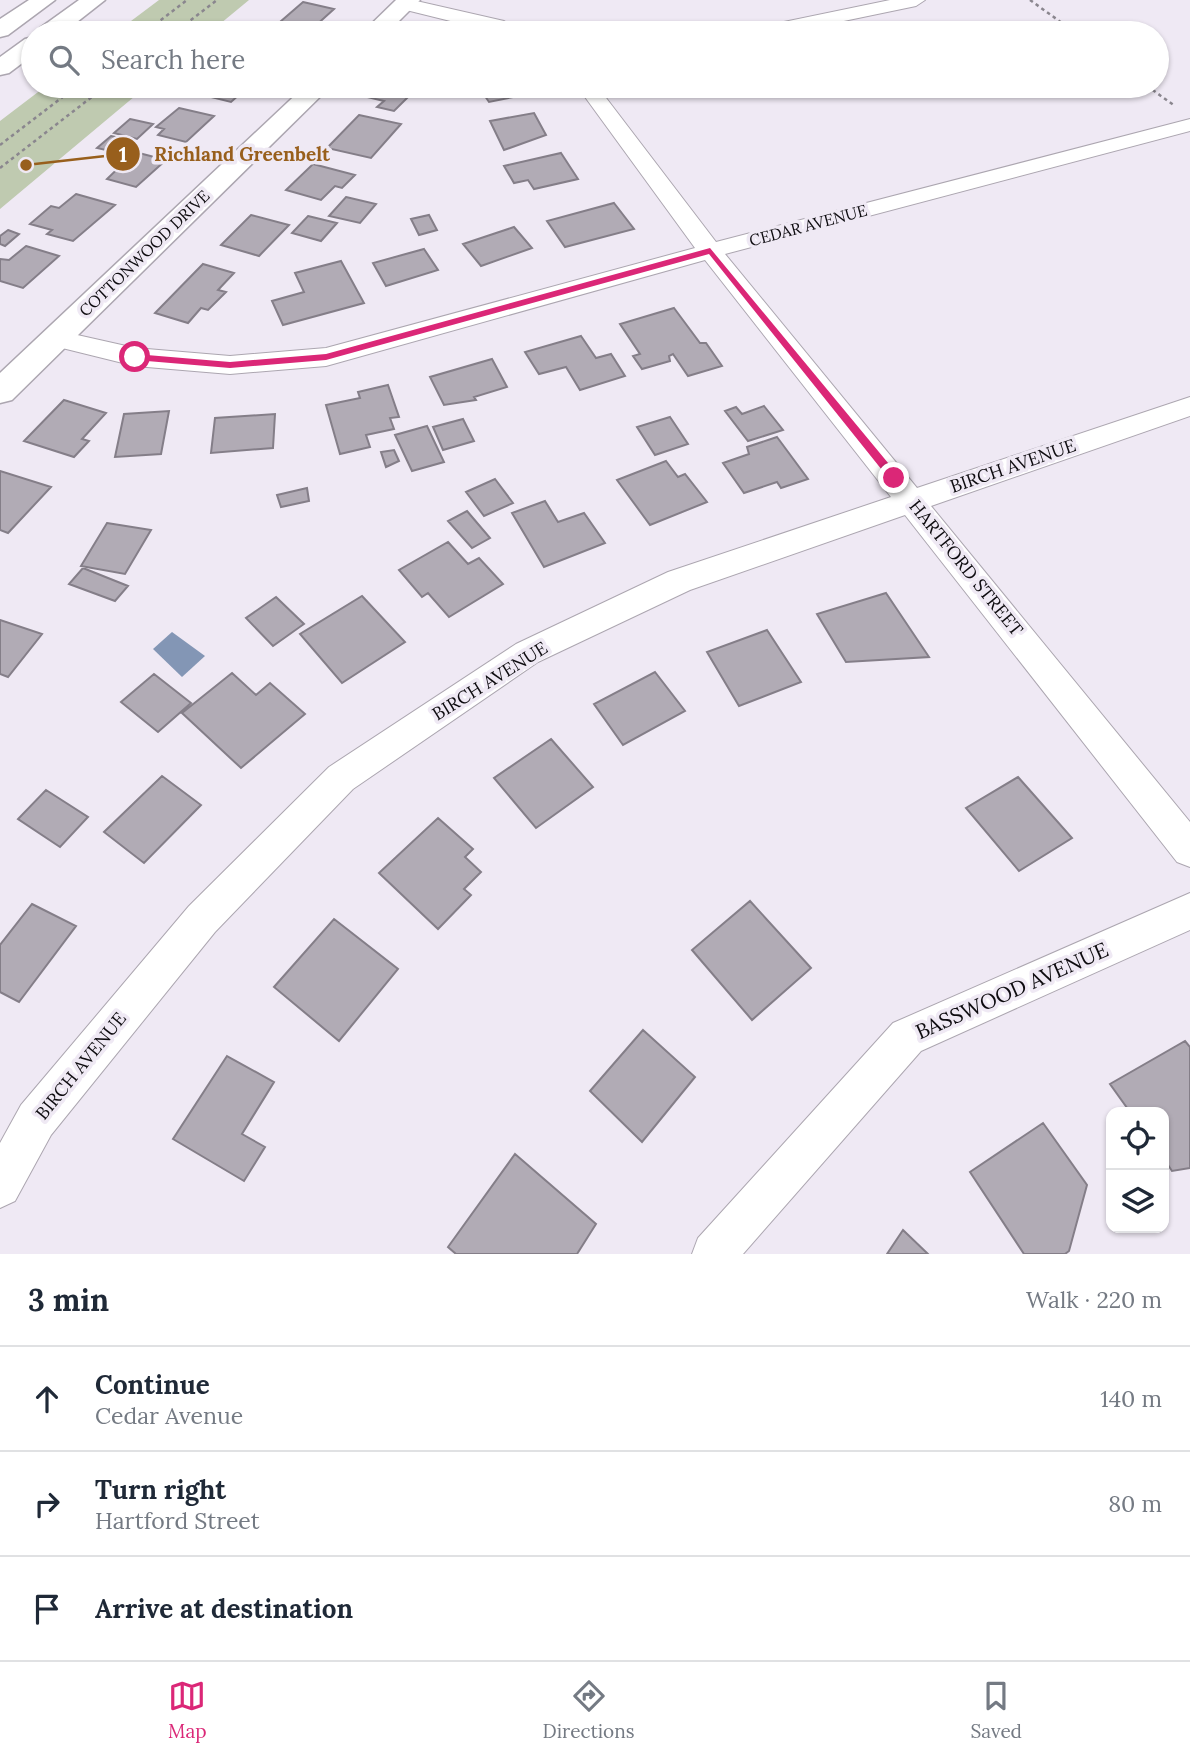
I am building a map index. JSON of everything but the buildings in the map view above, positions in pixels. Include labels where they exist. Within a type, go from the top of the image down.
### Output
[{"type":"main road","points":[[0,30],[44,0]]},
{"type":"main road","points":[[65,21],[94,0]]},
{"type":"main road","points":[[387,21],[407,2]]},
{"type":"main road","points":[[0,68],[21,53]]},
{"type":"main road","name":"COTTONWOOD DRIVE","points":[[0,392],[306,98]]},
{"type":"street","points":[[817,21],[916,0]]},
{"type":"street","points":[[407,2],[481,21]]},
{"type":"street","name":"HARTFORD STREET","points":[[596,98],[710,251],[1190,850]]},
{"type":"street","name":"CEDAR AVENUE","points":[[55,338],[135,357],[230,365],[326,357],[1187,119]]},
{"type":"street","name":"BIRCH AVENUE","points":[[0,1186],[36,1120],[202,919],[341,778],[527,653],[679,581],[1190,406]]},
{"type":"street","name":"BASSWOOD AVENUE","points":[[714,1254],[907,1037],[1190,911]]},
{"type":"path","points":[[160,21],[187,0]]},
{"type":"path","points":[[190,21],[217,0]]},
{"type":"path","points":[[1030,0],[1059,21]]},
{"type":"path","points":[[0,145],[61,98]]},
{"type":"path","points":[[0,168],[90,98]]},
{"type":"path","points":[[1162,98],[1187,119]]},
{"type":"green space","points":[[159,0],[249,0],[224,21],[131,21]]},
{"type":"green space","points":[[30,98],[133,98],[0,209],[0,121]]},
{"type":"water","points":[[172,632],[205,656],[182,677],[153,649]]},
{"type":"place","name":"Richland Greenbelt","points":[[26,165]]},
{"type":"route","points":[[135,357],[230,365],[326,357],[710,251],[894,478]]}]
